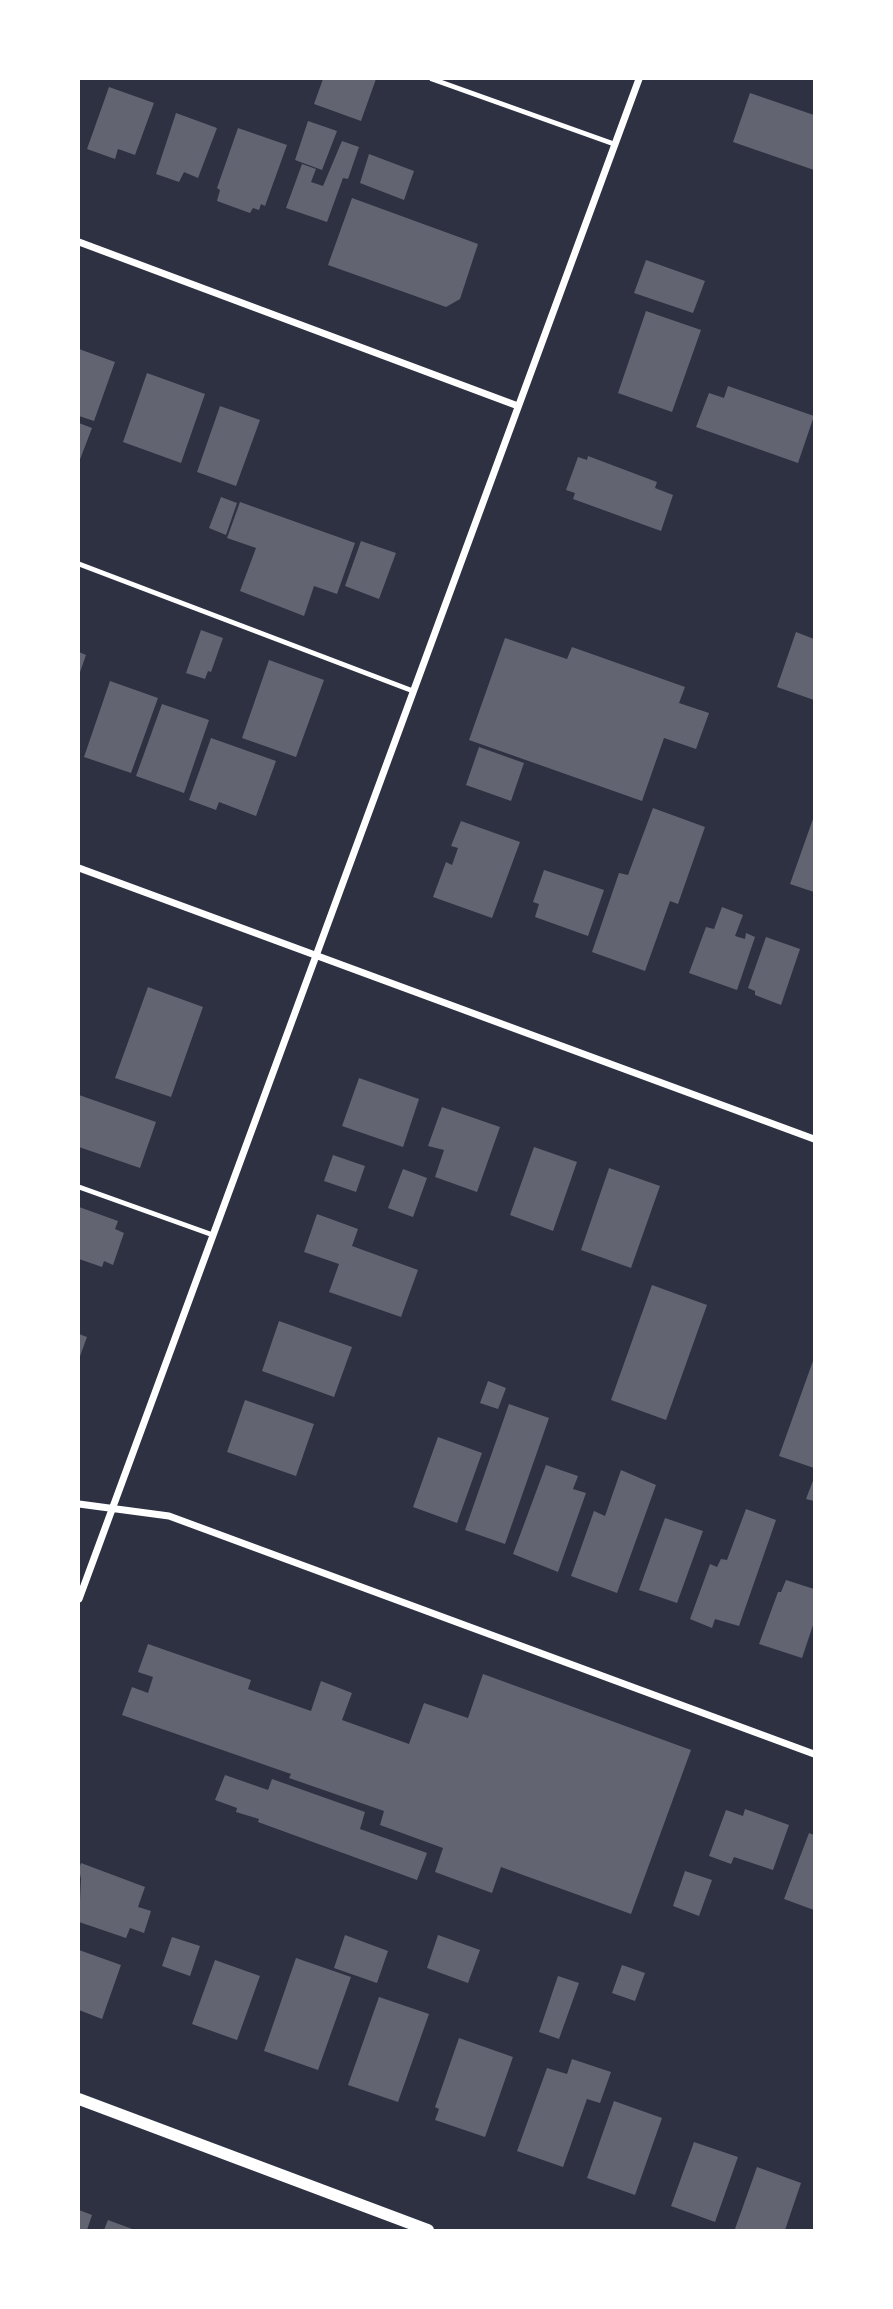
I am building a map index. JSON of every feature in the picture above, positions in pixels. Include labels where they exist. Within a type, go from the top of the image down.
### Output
[{"type":"street","points":[[79,1599],[639,79]]},
{"type":"street","points":[[79,242],[518,407]]},
{"type":"street","points":[[79,868],[814,1139]]},
{"type":"street","points":[[79,1504],[169,1516],[814,1754]]},
{"type":"street","points":[[79,2099],[428,2230]]},
{"type":"lane","points":[[432,79],[614,144]]},
{"type":"lane","points":[[79,564],[413,691]]},
{"type":"lane","points":[[79,1187],[213,1235]]},
{"type":"building","points":[[323,79],[376,79],[361,121],[314,104]]},
{"type":"building","points":[[109,87],[154,103],[135,155],[118,149],[115,159],[87,149]]},
{"type":"building","points":[[750,93],[814,115],[814,170],[733,142]]},
{"type":"building","points":[[176,113],[217,128],[198,178],[184,172],[179,182],[156,174]]},
{"type":"building","points":[[308,121],[337,131],[322,170],[295,160]]},
{"type":"building","points":[[238,128],[287,145],[265,206],[261,204],[259,210],[253,208],[250,213],[217,201],[220,190],[217,188]]},
{"type":"building","points":[[342,141],[359,147],[348,179],[343,178],[327,222],[286,208],[302,164],[316,169],[311,182],[323,186]]},
{"type":"building","points":[[369,154],[414,171],[404,200],[360,183]]},
{"type":"building","points":[[352,198],[478,244],[460,299],[446,307],[328,265]]},
{"type":"building","points":[[646,260],[705,281],[693,313],[634,293]]},
{"type":"building","points":[[646,311],[701,330],[672,412],[618,393]]},
{"type":"building","points":[[79,349],[115,362],[94,421],[79,416]]},
{"type":"building","points":[[147,373],[205,394],[181,463],[123,442]]},
{"type":"building","points":[[728,386],[814,416],[798,463],[696,427],[709,393],[724,398]]},
{"type":"building","points":[[220,406],[260,420],[236,486],[197,472]]},
{"type":"building","points":[[79,423],[92,428],[79,462]]},
{"type":"building","points":[[588,456],[657,482],[655,488],[673,495],[661,531],[573,499],[575,493],[566,490],[578,457],[587,460]]},
{"type":"building","points":[[221,497],[237,503],[226,535],[209,528]]},
{"type":"building","points":[[240,502],[355,543],[337,594],[314,586],[304,616],[240,591],[256,548],[227,538]]},
{"type":"building","points":[[361,541],[396,553],[379,599],[345,586]]},
{"type":"building","points":[[201,630],[223,638],[211,672],[208,671],[205,679],[186,673]]},
{"type":"building","points":[[796,632],[814,639],[814,700],[777,687]]},
{"type":"building","points":[[505,638],[567,659],[572,647],[685,687],[679,703],[709,713],[696,749],[664,738],[642,801],[469,740]]},
{"type":"building","points":[[79,652],[86,655],[79,675]]},
{"type":"building","points":[[269,660],[324,680],[296,757],[242,738]]},
{"type":"building","points":[[110,681],[158,698],[131,773],[84,757]]},
{"type":"building","points":[[162,704],[209,720],[184,793],[136,776]]},
{"type":"building","points":[[211,738],[276,761],[256,816],[219,802],[216,810],[189,800]]},
{"type":"building","points":[[479,747],[524,763],[511,801],[466,785]]},
{"type":"building","points":[[653,808],[705,827],[678,904],[670,901],[645,971],[592,952],[619,873],[628,875]]},
{"type":"building","points":[[814,816],[814,892],[790,884]]},
{"type":"building","points":[[461,821],[520,842],[492,918],[433,897],[446,862],[452,865],[458,848],[451,846]]},
{"type":"building","points":[[544,870],[604,890],[588,936],[535,917],[539,904],[533,902]]},
{"type":"building","points":[[722,907],[743,915],[735,936],[745,939],[746,933],[755,937],[737,990],[689,973],[706,927],[714,929]]},
{"type":"building","points":[[766,937],[800,949],[781,1005],[755,995],[755,991],[748,988]]},
{"type":"building","points":[[148,987],[203,1007],[171,1097],[115,1078]]},
{"type":"building","points":[[359,1078],[419,1099],[403,1147],[342,1126]]},
{"type":"building","points":[[79,1095],[156,1122],[140,1168],[79,1147]]},
{"type":"building","points":[[442,1107],[500,1127],[477,1192],[435,1177],[444,1150],[428,1146]]},
{"type":"building","points":[[534,1147],[577,1162],[553,1231],[510,1215]]},
{"type":"building","points":[[333,1155],[365,1166],[356,1192],[324,1181]]},
{"type":"building","points":[[609,1168],[660,1186],[631,1268],[581,1250]]},
{"type":"building","points":[[403,1169],[427,1178],[413,1217],[388,1208]]},
{"type":"building","points":[[79,1207],[118,1221],[115,1229],[124,1233],[113,1265],[104,1261],[102,1267],[79,1259]]},
{"type":"building","points":[[317,1214],[358,1229],[352,1246],[418,1270],[401,1317],[329,1292],[339,1264],[304,1252]]},
{"type":"building","points":[[652,1285],[707,1305],[666,1420],[611,1400]]},
{"type":"building","points":[[279,1321],[352,1347],[334,1397],[262,1371]]},
{"type":"building","points":[[79,1334],[87,1337],[79,1359]]},
{"type":"building","points":[[814,1358],[814,1468],[779,1456]]},
{"type":"building","points":[[488,1381],[506,1388],[498,1409],[480,1403]]},
{"type":"building","points":[[245,1400],[314,1424],[296,1476],[227,1452]]},
{"type":"building","points":[[509,1404],[549,1418],[505,1544],[465,1530]]},
{"type":"building","points":[[438,1437],[482,1453],[457,1523],[413,1507]]},
{"type":"building","points":[[546,1465],[578,1476],[573,1489],[586,1493],[558,1572],[513,1554]]},
{"type":"building","points":[[621,1470],[656,1485],[617,1593],[571,1576],[594,1511],[605,1516]]},
{"type":"building","points":[[814,1478],[814,1501],[806,1499]]},
{"type":"building","points":[[746,1509],[776,1520],[739,1626],[715,1619],[712,1628],[690,1619],[710,1564],[717,1567],[721,1559],[727,1560]]},
{"type":"building","points":[[665,1518],[703,1531],[677,1603],[639,1590]]},
{"type":"building","points":[[786,1580],[814,1589],[814,1622],[802,1658],[759,1644],[778,1592],[781,1592]]},
{"type":"building","points":[[148,1644],[251,1680],[248,1689],[311,1711],[321,1681],[352,1693],[342,1720],[409,1744],[424,1703],[468,1718],[483,1674],[691,1750],[631,1914],[501,1867],[492,1893],[435,1872],[443,1848],[380,1825],[384,1811],[289,1778],[291,1774],[122,1715],[132,1687],[148,1693],[153,1677],[138,1672]]},
{"type":"building","points":[[225,1775],[268,1790],[272,1779],[365,1812],[360,1829],[427,1853],[417,1880],[236,1812],[237,1808],[215,1800]]},
{"type":"building","points":[[745,1809],[789,1825],[773,1870],[734,1857],[731,1864],[709,1856],[726,1810],[743,1816]]},
{"type":"building","points":[[809,1833],[814,1835],[814,1910],[784,1899]]},
{"type":"building","points":[[81,1863],[145,1887],[138,1907],[151,1911],[144,1933],[130,1928],[126,1938],[79,1922]]},
{"type":"building","points":[[685,1871],[712,1880],[699,1916],[673,1906]]},
{"type":"building","points":[[345,1935],[388,1951],[377,1983],[334,1968]]},
{"type":"building","points":[[438,1935],[480,1950],[468,1983],[427,1968]]},
{"type":"building","points":[[172,1937],[200,1946],[190,1976],[162,1966]]},
{"type":"building","points":[[79,1950],[121,1965],[102,2019],[79,2010]]},
{"type":"building","points":[[296,1958],[351,1977],[318,2070],[264,2051]]},
{"type":"building","points":[[215,1960],[260,1976],[237,2040],[192,2024]]},
{"type":"building","points":[[622,1965],[645,1973],[635,2001],[612,1993]]},
{"type":"building","points":[[558,1976],[579,1983],[559,2039],[539,2032]]},
{"type":"building","points":[[379,1997],[429,2014],[398,2102],[348,2085]]},
{"type":"building","points":[[459,2038],[513,2057],[485,2137],[435,2120],[439,2109],[435,2107]]},
{"type":"building","points":[[572,2059],[611,2072],[600,2103],[587,2099],[563,2167],[517,2151],[547,2068],[567,2074]]},
{"type":"building","points":[[614,2101],[662,2118],[635,2195],[587,2178]]},
{"type":"building","points":[[694,2142],[738,2157],[715,2222],[671,2206]]},
{"type":"building","points":[[757,2167],[801,2183],[785,2230],[735,2229]]},
{"type":"building","points":[[79,2210],[92,2215],[87,2230],[79,2230]]},
{"type":"building","points":[[108,2220],[135,2230],[104,2230]]}]
